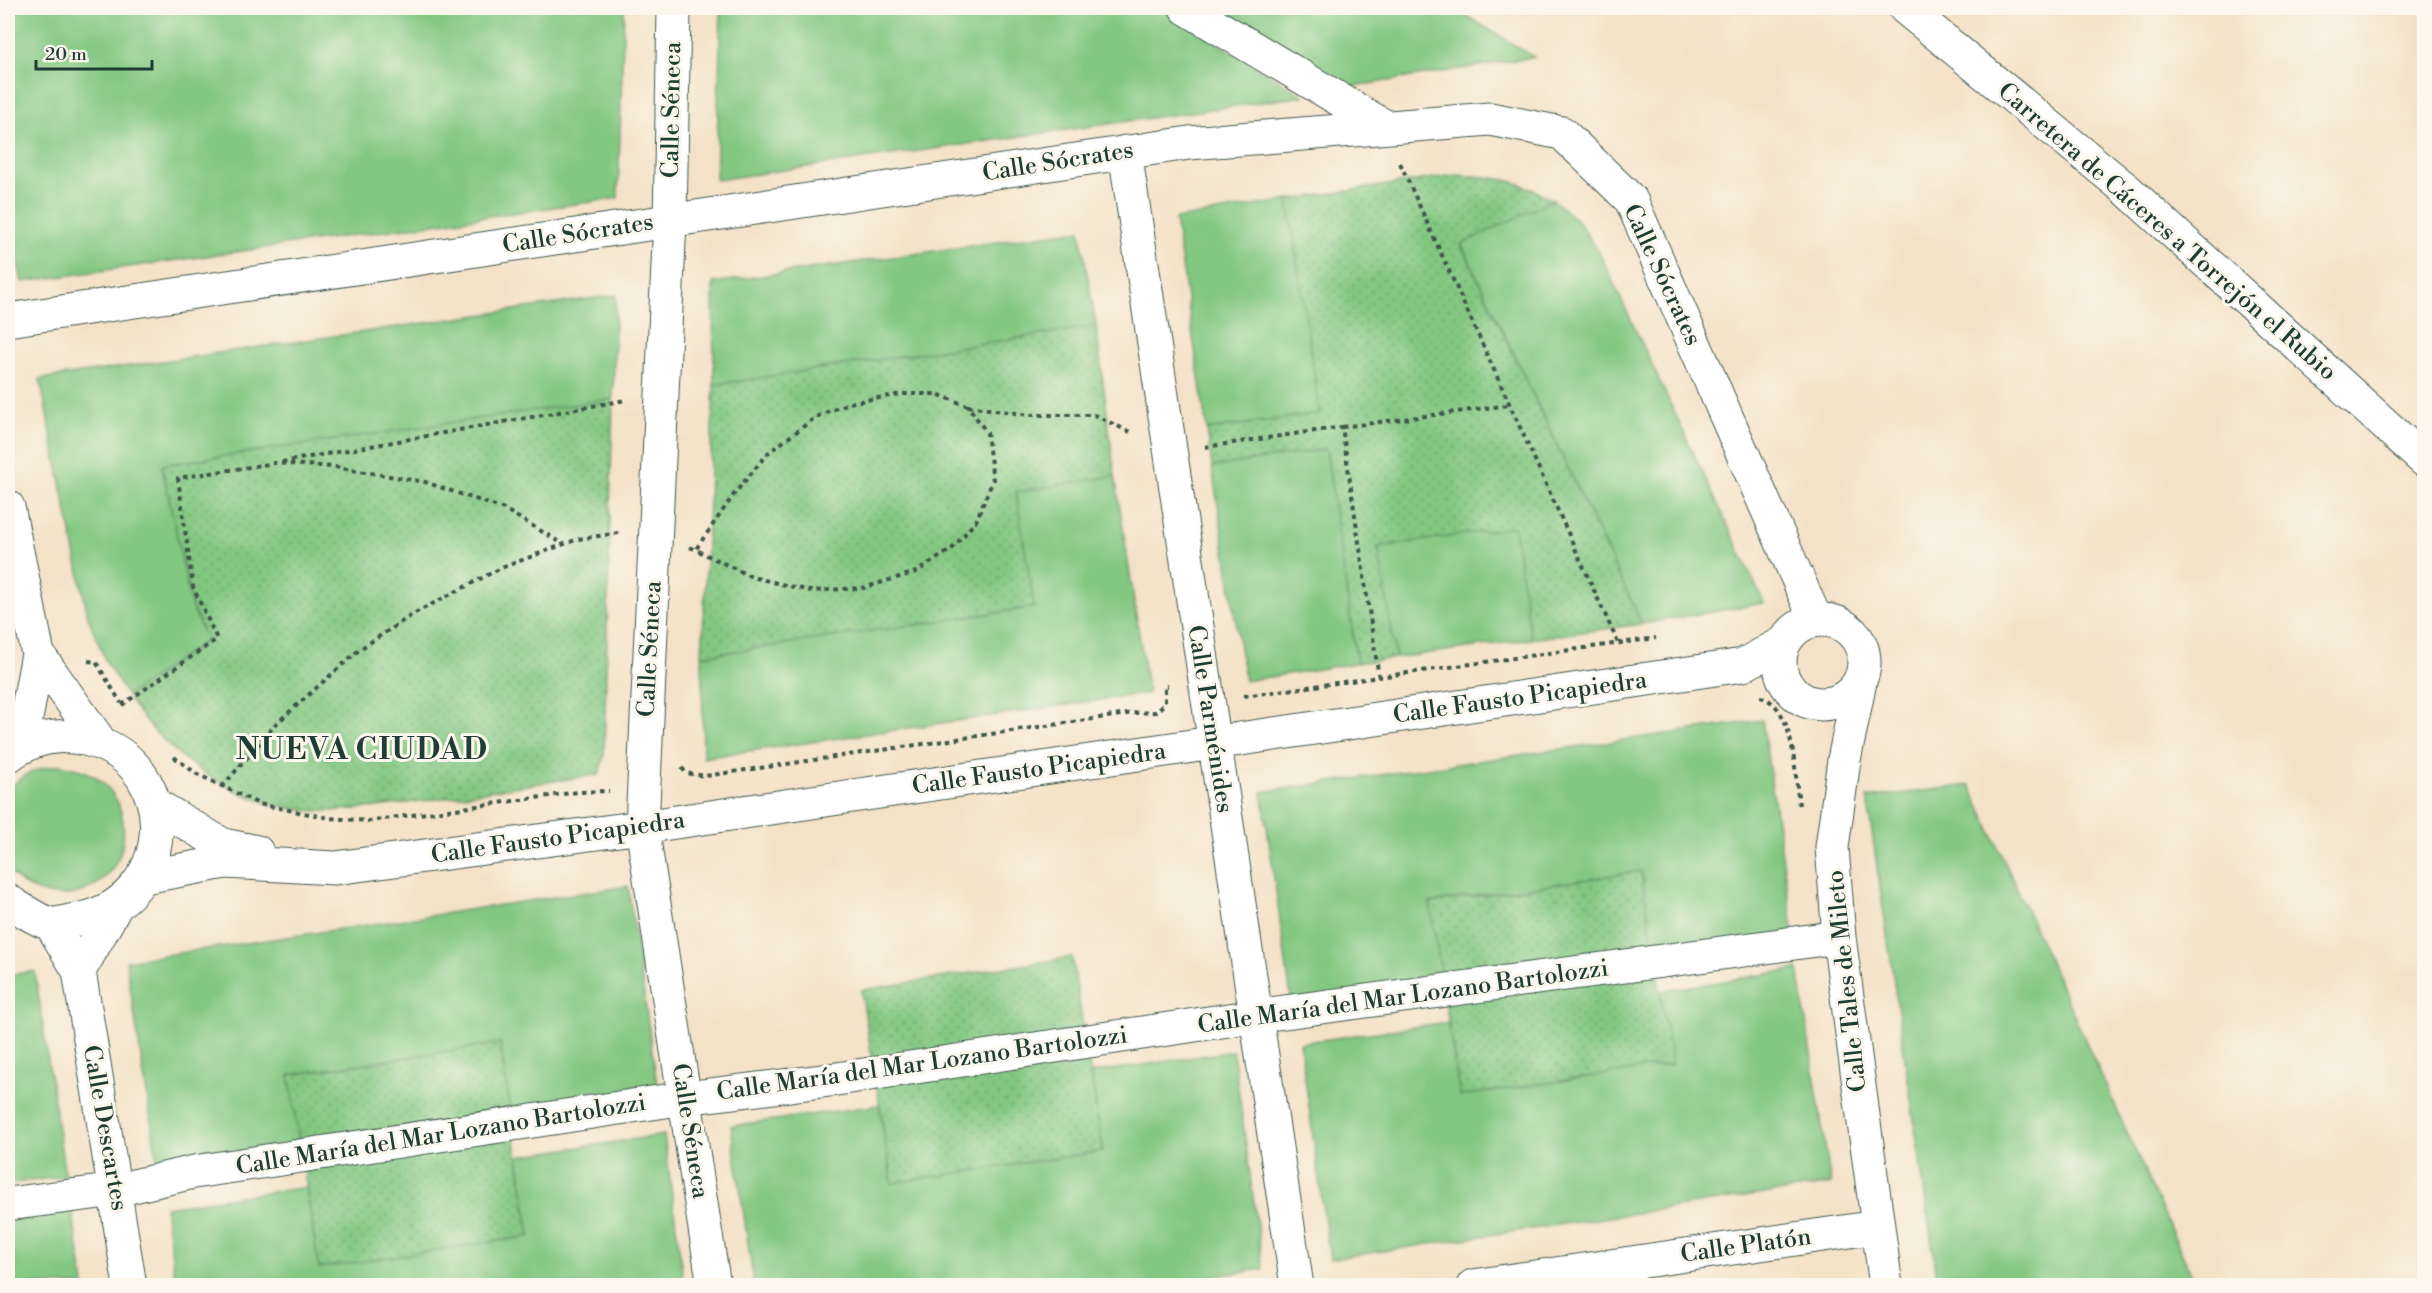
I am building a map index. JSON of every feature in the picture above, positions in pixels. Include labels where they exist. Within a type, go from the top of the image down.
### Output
[{"type":"street","name":"Calle Séneca","points":[[674,8],[670,220],[642,827],[714,1286]]},
{"type":"street","points":[[1186,8],[1384,126]]},
{"type":"street","name":"Carretera de Cáceres a Torrejón el Rubio","points":[[1905,8],[2127,190],[2424,460]]},
{"type":"street","name":"Calle Sócrates","points":[[8,320],[1189,143],[1490,119],[1562,133],[1631,200],[1816,620]]},
{"type":"street","name":"Calle Parménides","points":[[1125,152],[1297,1286]]},
{"type":"street","points":[[8,507],[38,654],[101,743]]},
{"type":"street","points":[[1743,665],[1785,683],[1804,700],[1816,704],[1829,703],[1843,698],[1854,689],[1861,677],[1864,662],[1862,648],[1855,636],[1844,626],[1830,621],[1816,620],[1803,624],[1785,642],[1780,655],[1780,668],[1785,683]]},
{"type":"street","name":"Calle Fausto Picapiedra","points":[[144,877],[225,862],[335,868],[642,827],[1743,665],[1785,642]]},
{"type":"street","points":[[14,751],[38,654]]},
{"type":"street","name":"Calle Tales de Mileto","points":[[1861,677],[1844,760],[1832,847],[1839,937],[1886,1286]]},
{"type":"street","points":[[8,901],[51,924],[88,918],[116,906],[144,877],[154,854],[157,829],[154,804],[143,778],[125,758],[101,743],[75,736],[47,737],[14,751]]},
{"type":"street","name":"Calle Fausto Picapiedra","points":[[154,804],[223,845],[335,868]]},
{"type":"street","points":[[79,971],[116,906]]},
{"type":"street","name":"Calle Descartes","points":[[51,924],[79,971],[130,1286]]},
{"type":"street","name":"Calle María del Mar Lozano Bartolozzi","points":[[8,1204],[116,1190],[194,1172],[685,1098],[830,1080],[1255,1016],[1839,937]]},
{"type":"street","name":"Calle Platón","points":[[1473,1286],[1877,1227]]},
{"type":"path","points":[[1384,126],[1618,643]]},
{"type":"path","points":[[122,705],[217,639],[193,587],[178,478],[275,463],[662,393]]},
{"type":"path","points":[[696,549],[735,493],[768,453],[816,417],[849,403],[901,394],[937,394],[968,406],[1029,416],[1095,415],[1170,452],[1509,405]]},
{"type":"path","points":[[222,787],[276,724],[360,650],[424,608],[501,568],[578,539],[616,533],[655,535],[696,549],[752,577],[810,591],[863,588],[916,572],[952,549],[976,521],[993,480],[987,433],[968,406]]},
{"type":"path","points":[[1342,427],[1379,678]]},
{"type":"path","points":[[275,463],[335,466],[425,482],[504,509],[564,544]]},
{"type":"path","points":[[165,750],[197,774],[259,804],[297,813],[369,821],[578,792],[611,791],[618,778],[621,759],[682,768],[686,773],[705,776],[1134,713],[1156,712],[1165,703],[1165,686],[1225,681],[1227,688],[1236,697],[1661,637]]},
{"type":"path","points":[[38,654],[96,662],[126,712]]},
{"type":"green space","points":[[8,8],[624,8],[618,198],[22,282],[8,213]]},
{"type":"green space","points":[[721,8],[1160,8],[1304,96],[716,180]]},
{"type":"green space","points":[[1211,8],[1454,8],[1534,57],[1344,88]]},
{"type":"green space","points":[[1454,175],[1505,180],[1528,187],[1553,200],[1461,244],[1642,624],[1531,639],[1514,527],[1378,547],[1396,658],[1357,663],[1326,449],[1212,467],[1207,430],[1320,413],[1288,200]]},
{"type":"green space","points":[[1288,200],[1320,413],[1207,430],[1175,219]]},
{"type":"green space","points":[[1553,200],[1577,220],[1599,252],[1764,603],[1642,624],[1461,243]]},
{"type":"green space","points":[[1080,230],[1096,326],[714,385],[713,283]]},
{"type":"green space","points":[[616,295],[613,399],[162,466],[192,607],[207,640],[127,696],[106,662],[88,617],[40,379]]},
{"type":"green space","points":[[1096,326],[1115,476],[1016,492],[1034,607],[702,656],[714,385]]},
{"type":"green space","points":[[613,399],[604,756],[599,775],[365,808],[319,811],[290,808],[262,801],[235,790],[186,760],[144,719],[127,696],[207,640],[192,607],[162,465]]},
{"type":"green space","points":[[1326,449],[1357,663],[1245,681],[1212,467]]},
{"type":"green space","points":[[1115,476],[1148,693],[703,758],[702,656],[1034,607],[1015,491]]},
{"type":"green space","points":[[1514,526],[1531,639],[1396,658],[1378,547]]},
{"type":"green space","points":[[1762,720],[1794,935],[1654,954],[1641,871],[1430,903],[1443,985],[1292,1006],[1262,792]]},
{"type":"green space","points":[[60,765],[77,769],[97,778],[111,791],[121,814],[123,840],[115,864],[97,884],[84,891],[57,895],[30,888],[8,869],[8,791],[31,772]]},
{"type":"green space","points":[[1970,785],[2196,1285],[1938,1285],[1867,798]]},
{"type":"green space","points":[[1641,871],[1672,1064],[1460,1096],[1430,903]]},
{"type":"green space","points":[[628,886],[659,1098],[512,1121],[500,1043],[289,1075],[301,1151],[159,1172],[126,961]]},
{"type":"green space","points":[[1072,957],[1103,1151],[892,1183],[861,990]]},
{"type":"green space","points":[[1798,969],[1831,1184],[1330,1259],[1300,1043],[1448,1022],[1460,1096],[1671,1064],[1660,991]]},
{"type":"green space","points":[[35,971],[65,1176],[8,1184],[8,975]]},
{"type":"green space","points":[[500,1043],[530,1236],[319,1268],[289,1075]]},
{"type":"green space","points":[[1233,1051],[1263,1269],[1149,1286],[754,1285],[731,1126],[879,1105],[892,1183],[1103,1151],[1091,1073]]},
{"type":"green space","points":[[664,1135],[684,1285],[176,1285],[165,1207],[306,1187],[319,1268],[530,1236],[518,1156]]},
{"type":"green space","points":[[72,1208],[84,1285],[8,1285],[8,1218]]},
{"type":"district","name":"NUEVA CIUDAD","points":[[362,750]]}]
